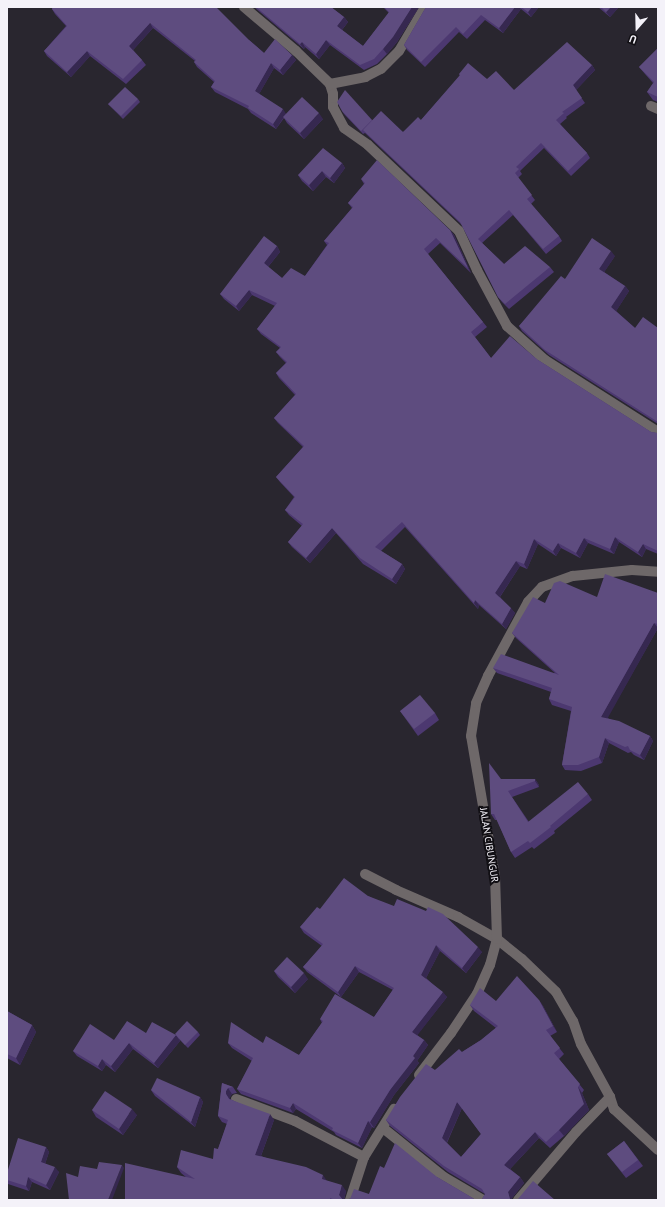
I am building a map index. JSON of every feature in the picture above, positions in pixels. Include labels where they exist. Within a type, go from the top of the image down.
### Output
[{"type":"street","points":[[244,7],[296,51],[330,84],[333,94],[333,107],[344,128],[368,145],[459,231],[477,270],[507,326],[545,360],[658,432]]},
{"type":"street","points":[[330,84],[365,77],[381,69],[399,50],[425,7]]},
{"type":"street","name":"JALAN CIBUNGUR","points":[[414,1081],[451,1033],[477,994],[490,965],[496,939],[496,876],[471,736],[476,703],[488,676],[528,602],[542,587],[573,576],[632,570],[658,572]]},
{"type":"street","points":[[365,874],[396,890],[458,917],[496,939],[522,959],[556,992],[573,1021],[581,1044],[610,1096],[614,1109],[658,1150]]},
{"type":"street","points":[[518,1200],[576,1132],[610,1096]]},
{"type":"street","points":[[350,1200],[364,1157],[383,1128],[399,1099]]},
{"type":"street","points":[[236,1100],[295,1121],[364,1157]]},
{"type":"street","points":[[383,1128],[444,1177],[483,1200]]},
{"type":"building","points":[[53,7],[216,7],[264,53],[275,39],[292,55],[280,70],[271,63],[255,91],[283,109],[273,124],[248,108],[249,106],[211,87],[215,81],[194,62],[196,60],[150,23],[129,46],[142,60],[123,79],[87,51],[67,72],[44,51],[67,26],[52,9]]},
{"type":"building","points":[[256,7],[331,7],[344,17],[337,26],[363,46],[389,12],[384,7],[412,7],[393,37],[383,49],[374,59],[360,65],[326,40],[316,54],[302,42],[300,44]]},
{"type":"building","points":[[426,7],[515,7],[499,28],[481,15],[463,34],[456,27],[421,62],[404,45]]},
{"type":"building","points":[[521,7],[532,7],[528,12]]},
{"type":"building","points":[[601,7],[611,7],[606,12]]},
{"type":"building","points":[[567,42],[592,65],[573,85],[582,98],[562,112],[564,113],[556,120],[587,153],[568,171],[541,143],[516,167],[519,169],[515,173],[532,195],[527,199],[559,236],[543,249],[509,210],[478,239],[504,264],[525,246],[550,267],[505,304],[498,297],[460,222],[363,130],[381,111],[403,132],[418,117],[421,120],[460,75],[459,74],[468,63],[487,79],[496,71],[514,90]]},
{"type":"building","points":[[658,48],[658,97],[647,92],[654,82],[639,67]]},
{"type":"building","points":[[125,87],[138,99],[121,116],[108,104]]},
{"type":"building","points":[[345,90],[372,120],[361,131],[342,111],[337,102]]},
{"type":"building","points":[[302,97],[319,113],[300,133],[283,117]]},
{"type":"building","points":[[323,148],[342,163],[330,178],[322,171],[309,185],[298,175]]},
{"type":"building","points":[[377,160],[450,230],[468,268],[436,238],[424,249],[483,322],[471,332],[491,358],[510,336],[538,360],[651,432],[658,432],[658,551],[643,544],[638,552],[615,537],[610,549],[584,538],[576,553],[558,543],[553,551],[534,539],[524,564],[516,561],[495,593],[511,608],[502,624],[475,600],[474,603],[402,522],[375,547],[402,564],[392,579],[360,558],[332,528],[306,558],[288,542],[303,524],[285,510],[295,497],[276,477],[304,446],[274,418],[296,394],[276,373],[287,362],[276,352],[281,347],[257,329],[277,303],[249,290],[236,306],[220,294],[264,236],[277,246],[264,263],[282,278],[291,268],[305,276],[329,243],[324,241],[353,207],[348,203],[365,183],[361,179]]},
{"type":"building","points":[[592,238],[611,251],[599,269],[625,286],[611,307],[635,328],[643,317],[658,328],[658,422],[545,350],[519,326],[561,276],[565,279]]},
{"type":"building","points":[[605,574],[658,593],[658,624],[654,623],[601,717],[619,721],[650,736],[640,755],[630,750],[628,746],[625,747],[605,738],[599,757],[578,765],[562,765],[572,707],[549,699],[552,688],[493,668],[501,654],[559,675],[512,633],[533,597],[545,603],[554,583],[560,581],[597,597]]},
{"type":"building","points":[[420,695],[435,713],[414,729],[400,711]]},
{"type":"building","points":[[489,763],[501,779],[535,779],[535,781],[508,791],[528,822],[578,782],[588,794],[550,826],[551,827],[530,843],[528,841],[511,852],[494,814],[491,814]]},
{"type":"building","points":[[344,878],[368,896],[394,906],[397,899],[426,911],[428,907],[443,914],[478,947],[462,968],[436,945],[421,975],[443,992],[412,1032],[424,1040],[413,1056],[415,1058],[390,1090],[370,1122],[368,1121],[358,1143],[332,1130],[333,1128],[293,1103],[290,1108],[237,1089],[253,1058],[228,1043],[231,1022],[263,1043],[266,1036],[299,1055],[323,1021],[320,1019],[335,994],[374,1017],[394,988],[355,966],[338,992],[303,967],[323,944],[300,927],[317,907],[320,909]]},
{"type":"building","points":[[287,957],[304,973],[291,987],[274,971]]},
{"type":"building","points":[[517,976],[539,1000],[553,1026],[546,1030],[560,1048],[554,1053],[580,1084],[578,1087],[584,1104],[546,1142],[535,1132],[504,1165],[520,1177],[508,1192],[510,1199],[514,1200],[476,1200],[482,1199],[485,1194],[482,1189],[444,1166],[386,1120],[400,1097],[426,1064],[435,1070],[459,1049],[462,1052],[481,1040],[498,1026],[470,1005],[480,988],[496,1001]],"holes":[[[457,1102],[481,1134],[461,1157],[442,1138]]]},
{"type":"building","points":[[7,1011],[32,1025],[16,1058],[7,1054]]},
{"type":"building","points":[[127,1021],[146,1033],[152,1022],[176,1035],[154,1063],[129,1043],[111,1066],[102,1059],[98,1066],[73,1051],[90,1024],[114,1040]]},
{"type":"building","points":[[187,1021],[198,1032],[185,1045],[175,1034]]},
{"type":"building","points":[[157,1078],[200,1097],[191,1122],[151,1090]]},
{"type":"building","points":[[222,1083],[233,1087],[228,1088],[226,1091],[229,1099],[270,1114],[255,1155],[306,1167],[323,1175],[322,1179],[342,1185],[339,1195],[343,1200],[335,1200],[330,1198],[330,1200],[125,1200],[125,1163],[195,1179],[177,1167],[181,1150],[213,1159],[214,1148],[218,1149],[228,1120],[218,1116]]},
{"type":"building","points":[[105,1091],[132,1109],[119,1129],[92,1110]]},
{"type":"building","points":[[18,1138],[46,1147],[41,1162],[55,1167],[46,1185],[28,1177],[26,1186],[7,1180],[7,1173]]},
{"type":"building","points":[[624,1141],[638,1160],[622,1172],[607,1154]]},
{"type":"building","points":[[395,1143],[437,1177],[476,1200],[344,1200],[350,1199],[354,1189],[369,1194],[380,1166],[384,1168]]},
{"type":"building","points":[[99,1162],[122,1165],[108,1200],[69,1200],[66,1173],[78,1177],[80,1166],[97,1169]]},
{"type":"building","points":[[533,1181],[555,1200],[516,1200]]}]
